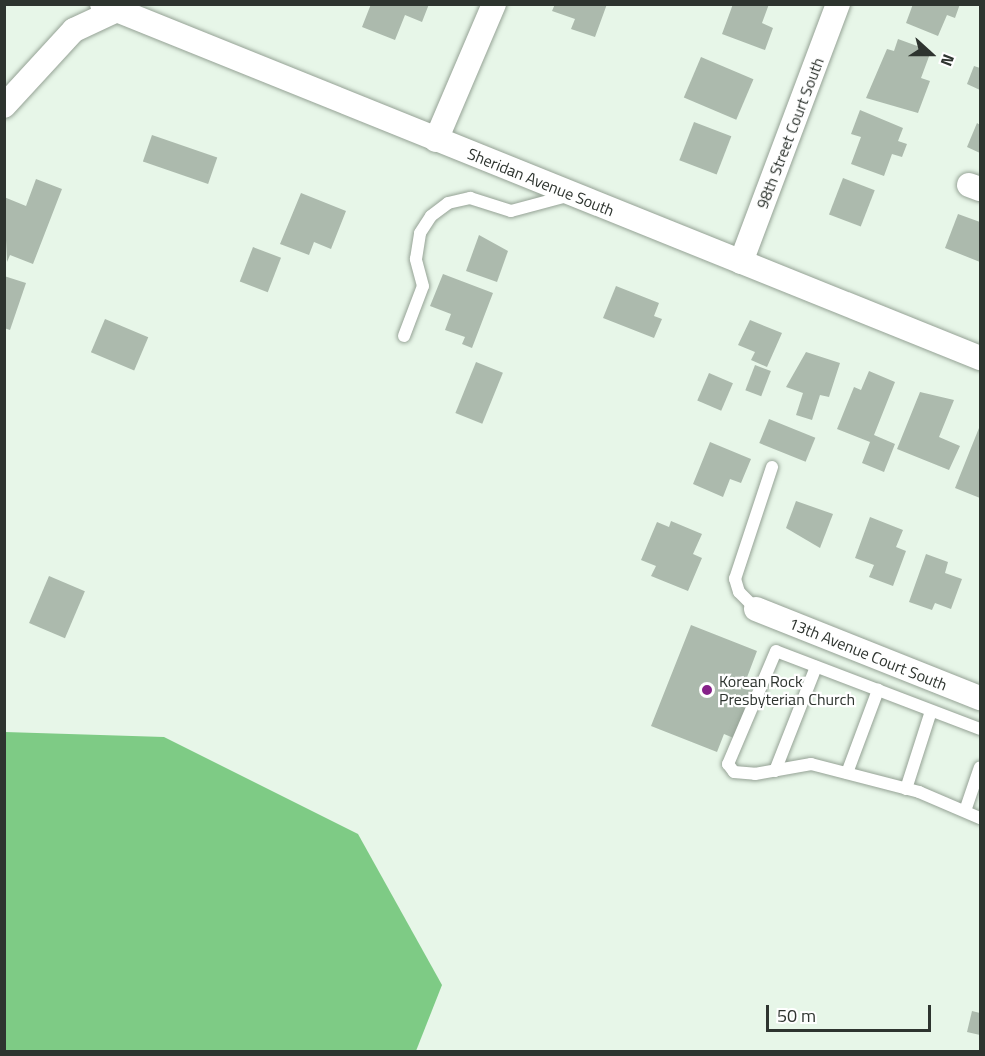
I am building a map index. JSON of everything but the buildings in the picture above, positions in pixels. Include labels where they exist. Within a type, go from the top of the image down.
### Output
[{"type":"street","points":[[436,140],[494,4]]},
{"type":"street","name":"98th Street Court South","points":[[741,262],[838,4]]},
{"type":"street","points":[[4,106],[74,30],[122,9]]},
{"type":"street","name":"Sheridan Avenue South","points":[[122,9],[436,140],[981,358]]},
{"type":"street","name":"13th Avenue Court South","points":[[756,609],[981,698]]},
{"type":"lane","points":[[404,336],[423,286],[416,259],[420,233],[431,216],[448,204],[470,198],[511,211],[572,194]]},
{"type":"lane","points":[[756,609],[739,592],[736,571],[772,467]]},
{"type":"lane","points":[[981,729],[776,651],[771,654],[728,764],[734,772],[775,771],[811,764],[906,789],[981,818]]},
{"type":"lane","points":[[775,771],[816,666]]},
{"type":"lane","points":[[847,774],[878,690]]},
{"type":"lane","points":[[906,789],[931,711]]},
{"type":"lane","points":[[964,811],[981,767]]},
{"type":"green space","points":[[5,732],[164,737],[358,834],[442,985],[416,1051],[5,1051]]},
{"type":"place","name":"Korean Rock Presbyterian Church","points":[[707,690]]}]
